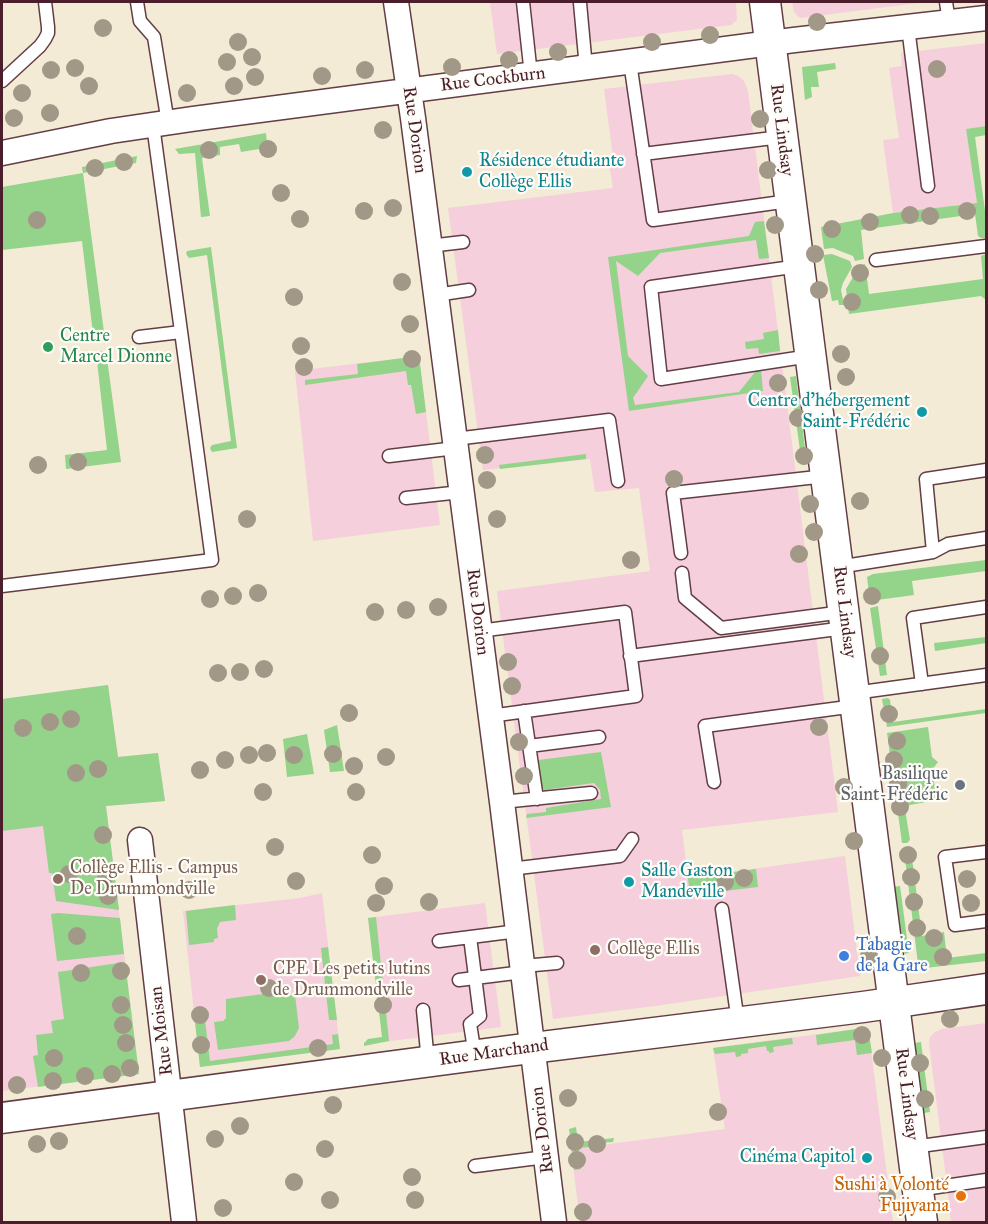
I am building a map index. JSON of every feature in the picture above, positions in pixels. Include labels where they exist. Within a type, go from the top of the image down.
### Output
[{"type":"street","name":"Rue Dorion","points":[[396,2],[502,802],[554,1222]]},
{"type":"street","name":"Rue Lindsay","points":[[765,2],[922,1222]]},
{"type":"street","name":"Rue Cockburn","points":[[2,153],[111,131],[160,124],[908,27],[948,12],[987,18]]},
{"type":"street","name":"Rue Moisan","points":[[140,840],[184,1222]]},
{"type":"street","name":"Rue Marchand","points":[[2,1118],[987,988]]},
{"type":"lane","points":[[2,81],[45,39],[48,27],[45,2]]},
{"type":"lane","points":[[2,586],[212,560],[181,332],[160,124],[154,38],[140,21],[137,2]]},
{"type":"lane","points":[[523,2],[531,75]]},
{"type":"lane","points":[[580,3],[586,68]]},
{"type":"lane","points":[[908,27],[928,186]]},
{"type":"lane","points":[[630,62],[653,220],[791,201]]},
{"type":"lane","points":[[643,154],[782,137]]},
{"type":"lane","points":[[429,246],[463,242]]},
{"type":"lane","points":[[876,261],[987,246]]},
{"type":"lane","points":[[799,266],[651,287],[661,379],[811,356]]},
{"type":"lane","points":[[436,295],[469,290]]},
{"type":"lane","points":[[139,337],[181,332]]},
{"type":"lane","points":[[389,456],[609,420],[618,481]]},
{"type":"lane","points":[[933,552],[926,479],[987,470]]},
{"type":"lane","points":[[681,553],[673,494],[826,476]]},
{"type":"lane","points":[[406,498],[461,492]]},
{"type":"lane","points":[[838,567],[933,552],[948,544],[987,538]]},
{"type":"lane","points":[[682,573],[685,598],[721,628],[845,620]]},
{"type":"lane","points":[[922,684],[913,618],[987,607]]},
{"type":"lane","points":[[479,631],[625,612],[636,696],[490,716]]},
{"type":"lane","points":[[630,656],[845,620]]},
{"type":"lane","points":[[714,782],[705,726],[855,699],[922,684],[987,675]]},
{"type":"lane","points":[[524,711],[537,799]]},
{"type":"lane","points":[[529,746],[599,737]]},
{"type":"lane","points":[[502,802],[591,793]]},
{"type":"lane","points":[[510,869],[620,856],[632,839]]},
{"type":"lane","points":[[987,852],[945,857],[956,925],[987,921]]},
{"type":"lane","points":[[722,909],[738,1022]]},
{"type":"lane","points":[[439,941],[518,932]]},
{"type":"lane","points":[[470,937],[480,1016],[470,1024],[475,1056]]},
{"type":"lane","points":[[459,980],[557,963]]},
{"type":"lane","points":[[423,1010],[428,1062]]},
{"type":"lane","points":[[912,1147],[987,1137]]},
{"type":"lane","points":[[475,1166],[546,1157]]},
{"type":"lane","points":[[917,1190],[987,1180]]},
{"type":"shaded area","points":[[490,2],[736,2],[737,20],[731,25],[497,54]]},
{"type":"shaded area","points":[[792,2],[926,2],[800,18],[794,12]]},
{"type":"shaded area","points":[[986,43],[986,126],[966,129],[977,203],[893,213],[883,140],[899,138],[889,68],[902,66],[901,53]]},
{"type":"shaded area","points":[[732,74],[744,81],[748,91],[838,812],[682,830],[688,878],[845,856],[860,976],[553,1019],[497,591],[650,571],[639,488],[595,492],[590,459],[483,470],[448,208],[613,188],[608,158],[613,157],[604,89]]},
{"type":"shaded area","points":[[419,356],[440,525],[313,541],[295,371]]},
{"type":"shaded area","name":"Collège Ellis - Campus De Drummondville","points":[[108,685],[118,757],[158,753],[165,801],[106,806],[139,1074],[2,1091],[2,699]]},
{"type":"shaded area","name":"CPE Les petits lutins de Drummondville","points":[[322,893],[340,1049],[200,1067],[183,911],[300,898]]},
{"type":"shaded area","points":[[485,903],[501,1027],[383,1042],[368,918]]},
{"type":"shaded area","points":[[986,1023],[986,1222],[951,1222],[930,1037],[942,1029]]},
{"type":"shaded area","points":[[863,1028],[868,1030],[869,1034],[893,1222],[580,1222],[571,1149],[725,1129],[713,1048]]},
{"type":"green space","points":[[835,63],[836,69],[817,72],[819,87],[811,87],[812,97],[805,100],[802,67]]},
{"type":"green space","points":[[986,126],[986,135],[975,137],[986,218],[986,238],[978,236],[975,214],[861,230],[864,259],[855,261],[853,256],[833,248],[824,249],[821,227],[893,213],[977,203],[966,129]]},
{"type":"green space","points":[[266,133],[265,148],[241,152],[239,144],[220,147],[220,155],[202,158],[210,216],[201,217],[195,153],[179,154],[175,149]]},
{"type":"green space","points":[[137,156],[136,163],[83,173],[82,167]]},
{"type":"green space","points":[[83,173],[104,332],[93,334],[82,241],[2,250],[2,187]]},
{"type":"green space","points":[[764,221],[769,258],[759,259],[756,240],[660,253],[638,276],[616,261],[628,356],[648,376],[633,398],[635,405],[739,392],[756,371],[761,371],[763,391],[629,411],[608,257],[749,236],[755,222]]},
{"type":"green space","points":[[211,247],[237,448],[212,452],[210,448],[212,445],[231,441],[207,255],[189,258],[186,254],[187,251]]},
{"type":"green space","points":[[832,254],[850,261],[852,267],[841,290],[844,305],[839,305],[838,300],[832,301],[823,255]]},
{"type":"green space","points":[[986,254],[986,300],[981,296],[849,314],[846,289],[856,272],[856,266],[865,264],[869,294],[983,279],[981,256]]},
{"type":"green space","points":[[778,330],[780,351],[759,354],[758,348],[746,349],[745,342],[764,339],[763,333]]},
{"type":"green space","points":[[106,351],[121,462],[66,469],[65,455],[107,450],[96,352]]},
{"type":"green space","points":[[419,356],[426,412],[416,414],[406,371],[305,385],[305,380],[358,374],[357,364]]},
{"type":"green space","points":[[796,376],[807,464],[802,465],[790,377]]},
{"type":"green space","points":[[586,454],[586,459],[500,469],[499,465]]},
{"type":"green space","points":[[986,560],[986,571],[912,581],[914,595],[870,601],[867,577],[873,574]]},
{"type":"green space","points":[[878,606],[887,675],[880,676],[870,608]]},
{"type":"green space","points":[[986,637],[986,643],[935,651],[934,643]]},
{"type":"green space","points":[[108,685],[118,757],[158,753],[165,801],[106,806],[119,910],[56,901],[52,873],[49,873],[43,826],[2,831],[2,699]]},
{"type":"green space","points":[[888,698],[893,722],[986,709],[986,713],[887,727],[882,699]]},
{"type":"green space","points":[[337,725],[344,771],[330,772],[324,730]]},
{"type":"green space","points":[[928,727],[932,757],[938,762],[932,770],[937,800],[910,805],[905,809],[910,840],[902,843],[887,733]]},
{"type":"green space","points":[[307,734],[314,774],[287,777],[283,739]]},
{"type":"green space","points":[[601,752],[611,807],[526,818],[527,814],[546,812],[546,808],[601,799],[600,790],[594,783],[544,790],[541,785],[539,760]]},
{"type":"green space","points":[[904,850],[911,850],[922,936],[944,932],[947,958],[986,953],[986,961],[925,968],[918,964]]},
{"type":"green space","points":[[756,869],[758,887],[690,895],[688,878]]},
{"type":"green space","points":[[900,886],[909,953],[903,954],[893,887]]},
{"type":"green space","points":[[235,905],[236,920],[220,922],[217,929],[218,938],[214,939],[214,942],[189,945],[186,911]]},
{"type":"green space","points":[[51,914],[120,918],[124,954],[57,961]]},
{"type":"green space","points":[[376,917],[389,1041],[364,1046],[368,1039],[382,1037],[368,918]]},
{"type":"green space","points":[[328,947],[337,1020],[329,1020],[321,948]]},
{"type":"green space","points":[[125,962],[139,1074],[38,1087],[33,1056],[38,1055],[36,1035],[53,1033],[51,1021],[64,1019],[58,972]]},
{"type":"green space","points":[[285,991],[286,996],[295,995],[299,1028],[295,1036],[289,1041],[218,1050],[214,1022],[223,1021],[226,1018],[226,999]]},
{"type":"green space","points":[[204,1012],[210,1061],[333,1044],[332,1035],[338,1034],[340,1049],[200,1067],[194,1013]]},
{"type":"green space","points":[[863,1028],[868,1030],[872,1053],[857,1055],[855,1040],[817,1045],[816,1035]]},
{"type":"green space","points":[[792,1038],[793,1044],[773,1047],[774,1052],[769,1053],[766,1046],[748,1049],[748,1053],[736,1057],[735,1052],[715,1054],[713,1048]]},
{"type":"green space","points":[[921,1042],[930,1112],[924,1113],[915,1043]]},
{"type":"green space","points":[[576,1127],[578,1142],[614,1138],[613,1142],[601,1143],[599,1146],[579,1148],[581,1169],[574,1170],[569,1129]]},
{"type":"place","name":"Résidence étudiante Collège Ellis","points":[[467,172]]},
{"type":"place","name":"Centre Marcel Dionne","points":[[48,347]]},
{"type":"place","name":"Centre d'hébergement Saint-Frédéric","points":[[922,412]]},
{"type":"place","name":"Basilique Saint-Frédéric","points":[[960,785]]},
{"type":"place","name":"Collège Ellis - Campus De Drummondville","points":[[58,879]]},
{"type":"place","name":"Salle Gaston Mandeville","points":[[629,882]]},
{"type":"place","name":"Collège Ellis","points":[[595,950]]},
{"type":"place","name":"Tabagie de la Gare","points":[[844,956]]},
{"type":"place","name":"CPE Les petits lutins de Drummondville","points":[[261,980]]},
{"type":"place","name":"Cinéma Capitol","points":[[867,1158]]},
{"type":"place","name":"Sushi à Volonté Fujiyama","points":[[961,1196]]}]
